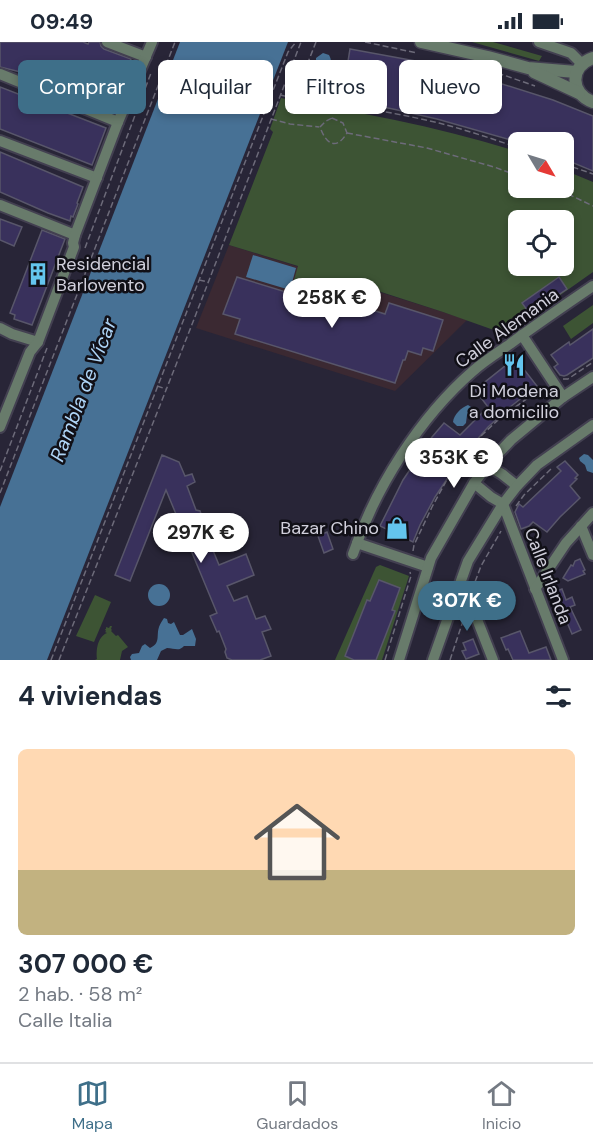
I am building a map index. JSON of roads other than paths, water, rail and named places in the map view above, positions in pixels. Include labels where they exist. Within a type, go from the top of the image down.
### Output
[{"type":"street","points":[[107,42],[146,57]]},
{"type":"street","points":[[0,427],[30,351],[38,342],[74,247],[75,235],[118,122],[152,42]]},
{"type":"street","points":[[539,42],[571,53],[584,65]]},
{"type":"street","points":[[422,48],[488,57],[528,68],[593,102]]},
{"type":"street","points":[[528,68],[584,65]]},
{"type":"street","points":[[579,93],[575,80],[584,65]]},
{"type":"street","points":[[0,74],[118,122]]},
{"type":"street","points":[[0,141],[97,178]]},
{"type":"street","points":[[0,205],[75,235]]},
{"type":"street","name":"Calle Alemania","points":[[353,554],[367,516],[403,451],[453,390],[473,371],[593,286]]},
{"type":"street","points":[[0,328],[38,342]]},
{"type":"street","points":[[522,336],[563,397]]},
{"type":"street","points":[[399,660],[431,558],[474,483],[510,440],[563,397],[593,377]]},
{"type":"street","points":[[433,660],[468,561],[503,504],[537,465],[593,425]]},
{"type":"street","points":[[488,465],[517,486]]},
{"type":"street","points":[[474,483],[503,504]]},
{"type":"street","name":"Calle Irlanda","points":[[503,504],[563,660]]},
{"type":"street","points":[[535,590],[566,543],[593,513]]},
{"type":"street","points":[[581,526],[593,555]]},
{"type":"street","points":[[357,543],[428,567]]},
{"type":"street","points":[[456,593],[471,604],[493,660]]},
{"type":"water","points":[[180,42],[288,42],[273,80],[273,60],[173,60]]},
{"type":"water","points":[[323,53],[329,55],[331,60],[316,60]]},
{"type":"water","name":"Rambla de Vícar","points":[[158,99],[158,114],[260,114],[47,660],[0,660],[0,507]]},
{"type":"water","points":[[253,255],[296,268],[290,290],[246,277]]},
{"type":"water","points":[[468,405],[472,410],[467,415],[466,423],[463,426],[457,426],[453,422],[455,416]]},
{"type":"water","points":[[584,454],[593,460],[593,473],[587,471],[585,465],[580,461],[579,458]]},
{"type":"water","points":[[155,584],[163,584],[170,591],[170,599],[163,606],[155,606],[148,599],[148,591]]},
{"type":"water","points":[[164,618],[168,623],[174,622],[180,635],[192,629],[196,639],[195,646],[167,648],[161,651],[157,660],[131,660],[132,654],[139,653],[145,644],[150,648],[156,644],[159,627]]},
{"type":"place","name":"Residencial Barlovento","points":[[38,274]]},
{"type":"place","name":"Di Modena a domicilio","points":[[514,365]]},
{"type":"place","name":"Bazar Chino","points":[[397,528]]}]
